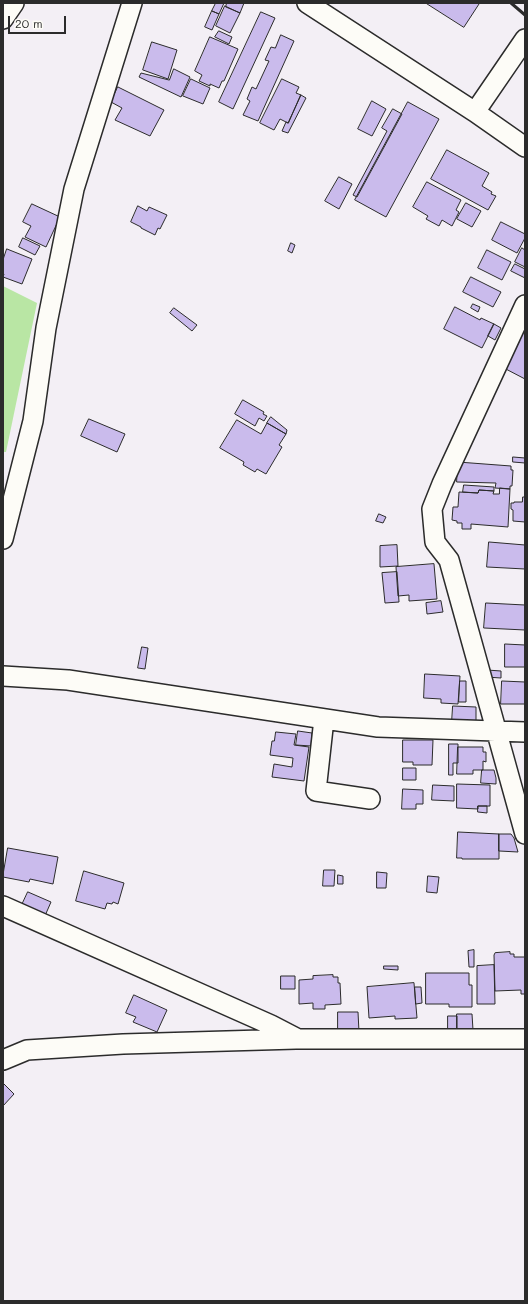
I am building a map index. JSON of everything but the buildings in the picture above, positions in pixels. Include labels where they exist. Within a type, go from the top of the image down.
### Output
[{"type":"street","points":[[3,18],[14,3]]},
{"type":"street","points":[[3,539],[33,421],[46,328],[74,189],[132,3]]},
{"type":"street","points":[[307,3],[475,112],[525,147]]},
{"type":"street","points":[[475,112],[525,39]]},
{"type":"street","points":[[525,305],[442,484],[432,509],[435,542],[449,560],[496,731],[520,796],[525,834]]},
{"type":"street","points":[[3,676],[68,680],[378,727],[525,732]]},
{"type":"street","points":[[324,719],[316,791],[370,800]]},
{"type":"street","points":[[3,906],[271,1025],[298,1039]]},
{"type":"street","points":[[3,1060],[27,1050],[123,1044],[298,1039],[525,1039]]},
{"type":"green space","points":[[3,286],[37,303],[6,452],[3,452]]},
{"type":"railway","points":[[511,3],[525,15]]}]
